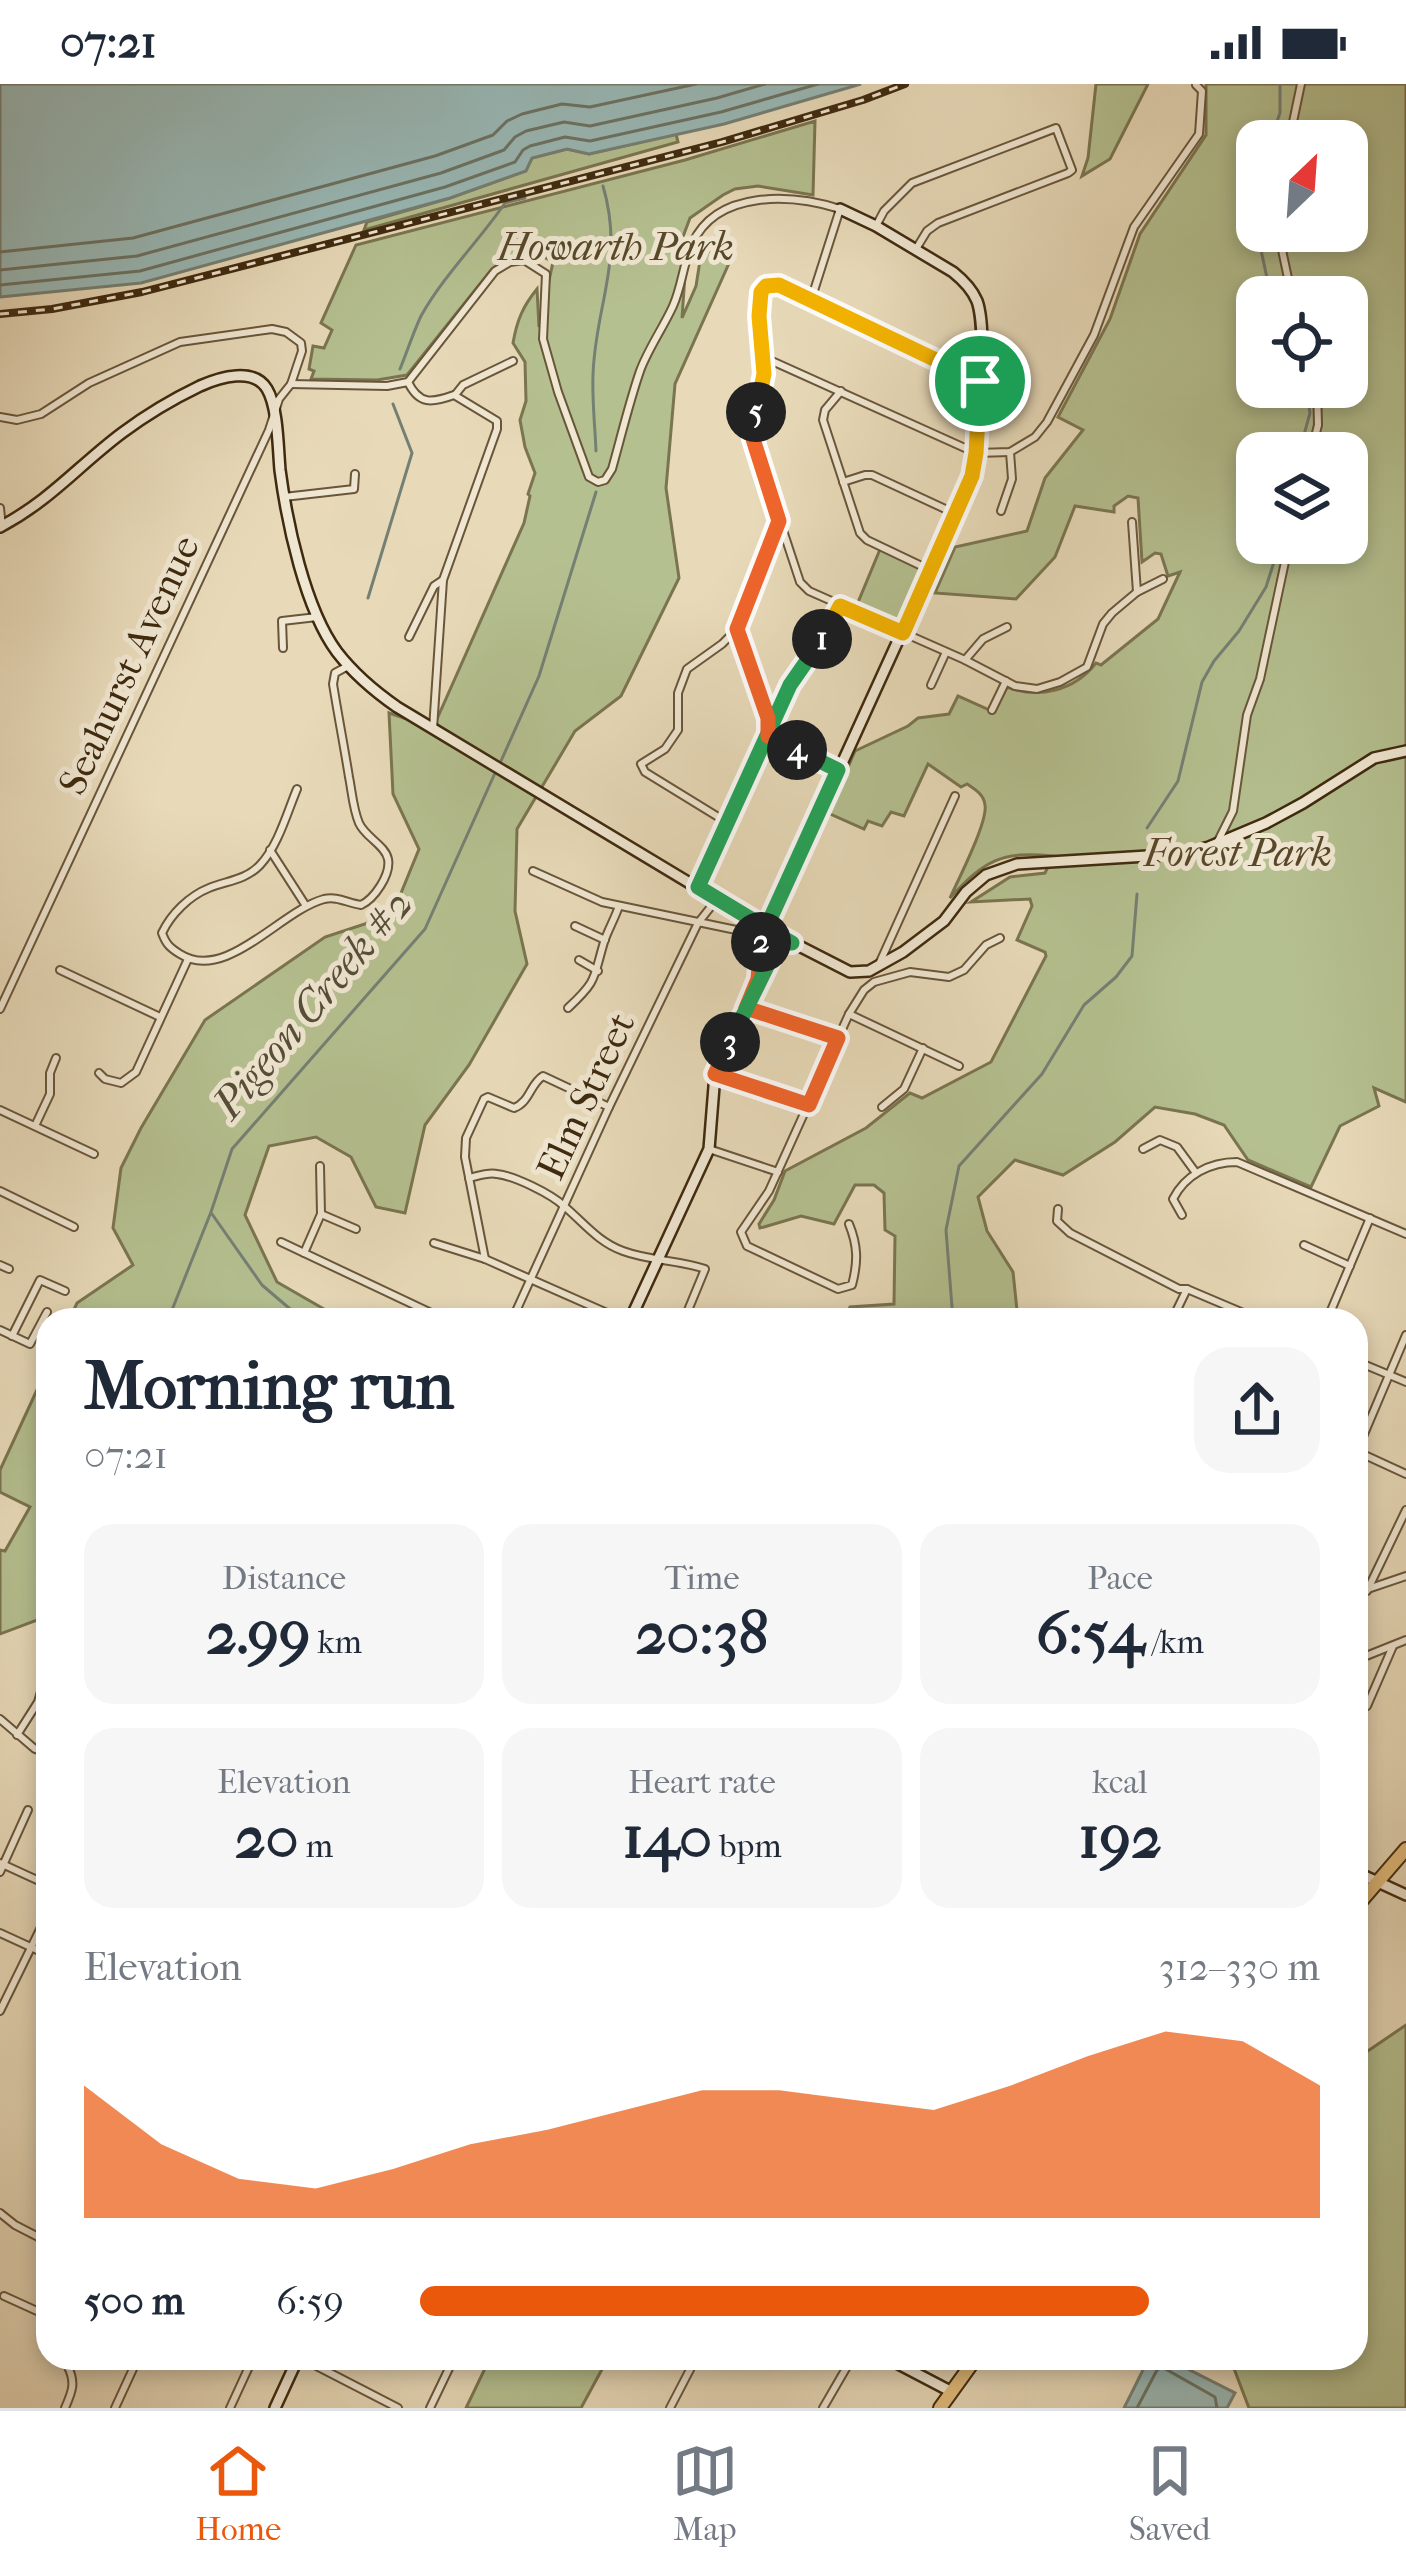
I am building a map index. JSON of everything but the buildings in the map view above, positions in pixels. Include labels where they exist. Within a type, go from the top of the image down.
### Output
[{"type":"main road","points":[[757,984],[759,947],[766,928],[968,487],[976,453],[981,322],[976,300],[964,281],[840,209]]},
{"type":"main road","points":[[1,527],[35,508],[123,432],[206,383],[233,376],[256,379],[270,394],[284,497],[299,558],[318,617],[348,666],[378,694],[433,729],[766,928],[850,972],[869,971],[903,952],[944,921],[986,875],[1002,868],[1180,854],[1216,845],[1303,803],[1374,758],[1406,751]]},
{"type":"main road","points":[[632,1308],[709,1149],[715,1074],[778,946],[792,943]]},
{"type":"main road","points":[[1368,1893],[1406,1850]]},
{"type":"main road","points":[[1368,1877],[1406,1895]]},
{"type":"main road","points":[[275,2408],[294,2370]]},
{"type":"main road","points":[[910,2370],[952,2392]]},
{"type":"main road","points":[[940,2408],[968,2370]]},
{"type":"street","points":[[1293,120],[1301,84]]},
{"type":"street","points":[[763,356],[976,453],[1010,452],[1047,422],[1094,335],[1134,227],[1199,134],[1202,91],[1196,85]]},
{"type":"street","points":[[876,226],[912,183],[1056,128],[1072,170],[938,223],[916,249]]},
{"type":"street","points":[[291,384],[387,386],[408,382],[495,271],[524,260],[546,274],[543,339],[589,477],[598,482],[612,469],[641,368],[678,295],[691,248],[712,218],[741,203],[762,200],[814,202],[840,209],[812,300]]},
{"type":"street","points":[[980,381],[779,285],[766,286],[759,316],[764,374],[753,439],[800,582],[840,606],[1006,681],[1036,689],[1078,673],[1092,658],[1103,623],[1137,592],[1163,579]]},
{"type":"street","name":"Seahurst Avenue","points":[[0,417],[17,420],[41,414],[89,383],[180,342],[272,329],[302,343],[291,384],[279,399],[0,1009]]},
{"type":"street","points":[[408,382],[427,403],[454,395],[463,385],[513,361]]},
{"type":"street","points":[[842,391],[825,410],[823,420],[860,533],[930,570]]},
{"type":"street","points":[[433,729],[442,580],[497,421],[454,395]]},
{"type":"street","points":[[1001,511],[1012,479],[1010,452]]},
{"type":"street","points":[[284,497],[354,489],[355,474]]},
{"type":"street","points":[[843,482],[872,476],[956,514]]},
{"type":"street","points":[[0,508],[1,527]]},
{"type":"street","points":[[728,823],[640,768],[665,749],[678,730],[678,693],[687,669],[737,629],[779,521]]},
{"type":"street","points":[[1132,522],[1137,592]]},
{"type":"street","points":[[1216,845],[1233,811],[1247,715],[1260,679],[1285,564]]},
{"type":"street","points":[[409,637],[434,586],[442,580]]},
{"type":"street","points":[[698,887],[790,685],[840,606]]},
{"type":"street","points":[[283,648],[283,621],[318,617]]},
{"type":"street","points":[[965,660],[982,639],[1007,627]]},
{"type":"street","points":[[737,629],[768,718],[768,736]]},
{"type":"street","points":[[722,644],[743,651]]},
{"type":"street","points":[[931,685],[946,652]]},
{"type":"street","points":[[297,789],[270,850],[255,870],[206,889],[178,909],[162,933],[165,942],[188,959],[207,963],[221,960],[306,907],[337,897],[361,905],[369,902],[387,871],[388,860],[357,820],[333,684],[335,674],[348,666]]},
{"type":"street","points":[[992,710],[1006,681]]},
{"type":"street","points":[[768,736],[838,770]]},
{"type":"street","points":[[878,966],[955,796]]},
{"type":"street","points":[[270,850],[306,907]]},
{"type":"street","points":[[533,871],[620,906],[741,931]]},
{"type":"street","name":"Elm Street","points":[[518,1308],[698,923],[717,899]]},
{"type":"street","points":[[568,1008],[598,971],[620,906]]},
{"type":"street","points":[[575,926],[605,940]]},
{"type":"street","points":[[849,1224],[858,1256],[852,1286],[846,1289],[747,1246],[741,1232],[769,1191],[864,990],[874,982],[910,972],[949,977],[1000,938]]},
{"type":"street","points":[[99,1073],[113,1083],[128,1080],[136,1072],[188,959]]},
{"type":"street","points":[[579,960],[598,971]]},
{"type":"street","points":[[60,970],[160,1017]]},
{"type":"street","points":[[746,1008],[838,1038]]},
{"type":"street","points":[[849,1014],[959,1066]]},
{"type":"street","points":[[882,1107],[904,1089],[922,1048]]},
{"type":"street","points":[[35,1126],[50,1094],[50,1072],[56,1058]]},
{"type":"street","points":[[715,1074],[809,1105]]},
{"type":"street","points":[[485,1258],[465,1157],[466,1138],[484,1099],[514,1108],[523,1105],[541,1077],[609,1107]]},
{"type":"street","points":[[0,1110],[94,1154]]},
{"type":"street","points":[[1143,1149],[1160,1140],[1172,1143],[1196,1173]]},
{"type":"street","points":[[709,1149],[778,1172]]},
{"type":"street","points":[[1182,1215],[1173,1199],[1180,1187],[1196,1173],[1224,1162],[1247,1165],[1406,1234]]},
{"type":"street","points":[[304,1253],[321,1214],[320,1166]]},
{"type":"street","points":[[470,1178],[498,1174],[565,1206],[606,1243],[640,1256],[705,1269],[689,1308]]},
{"type":"street","points":[[0,1191],[74,1227]]},
{"type":"street","points":[[1058,1209],[1058,1221],[1070,1233],[1163,1282],[1232,1308]]},
{"type":"street","points":[[321,1214],[356,1229]]},
{"type":"street","points":[[1332,1308],[1370,1218]]},
{"type":"street","points":[[281,1242],[421,1308]]},
{"type":"street","points":[[434,1243],[485,1258],[598,1308]]},
{"type":"street","points":[[1304,1245],[1350,1266]]},
{"type":"street","points":[[12,1336],[40,1280],[65,1291]]},
{"type":"street","points":[[1178,1308],[1187,1289]]},
{"type":"street","points":[[0,1330],[30,1344],[36,1333]]},
{"type":"street","points":[[1368,1424],[1406,1335]]},
{"type":"street","points":[[1368,1366],[1406,1382]]},
{"type":"street","points":[[1368,1457],[1406,1474]]},
{"type":"street","points":[[1368,1590],[1406,1510]]},
{"type":"street","points":[[1368,1592],[1406,1576]]},
{"type":"street","points":[[1368,1655],[1406,1640]]},
{"type":"street","points":[[1368,1704],[1393,1646]]},
{"type":"street","points":[[17,1735],[36,1705]]},
{"type":"street","points":[[0,1719],[36,1749]]},
{"type":"street","points":[[28,1810],[1,1866],[36,1880]]},
{"type":"street","points":[[0,1934],[36,1949]]},
{"type":"street","points":[[0,2012],[36,1937]]},
{"type":"street","points":[[0,2213],[36,2236]]},
{"type":"street","points":[[4,2296],[36,2311]]},
{"type":"street","points":[[65,2408],[73,2387],[70,2370]]},
{"type":"street","points":[[116,2408],[133,2370]]},
{"type":"street","points":[[230,2408],[247,2370]]},
{"type":"street","points":[[324,2370],[398,2408]]},
{"type":"street","points":[[430,2408],[449,2370]]},
{"type":"street","points":[[670,2408],[690,2370]]},
{"type":"street","points":[[823,2408],[845,2370]]},
{"type":"green space","points":[[1096,84],[1148,84],[1110,159],[1082,176],[1088,158]]},
{"type":"green space","name":"Forest Park","points":[[1206,84],[1406,84],[1406,1102],[1374,1088],[1379,1106],[1340,1126],[1311,1187],[1248,1160],[1224,1125],[1155,1107],[1115,1142],[1063,1175],[1015,1160],[978,1197],[987,1231],[1013,1272],[1017,1308],[850,1308],[894,1304],[895,1236],[885,1230],[884,1193],[874,1185],[855,1185],[834,1224],[801,1216],[760,1228],[759,1224],[785,1171],[866,1128],[910,1093],[922,1098],[991,1062],[1046,956],[1017,940],[1032,906],[1030,899],[971,902],[1010,877],[1045,873],[1053,856],[1020,855],[995,861],[950,898],[977,837],[985,805],[973,788],[961,787],[928,764],[904,816],[891,812],[882,826],[868,821],[864,829],[828,813],[855,751],[918,718],[949,714],[958,696],[994,712],[1007,687],[1043,692],[1067,686],[1158,619],[1180,572],[1168,576],[1161,554],[1142,562],[1138,498],[1128,496],[1114,506],[1114,512],[1075,506],[1055,557],[1016,599],[935,593],[955,547],[1027,531],[1045,478],[1083,430],[1058,417],[1110,319],[1140,234],[1206,135]]},
{"type":"green space","points":[[815,121],[813,195],[758,186],[735,189],[690,218],[679,263],[686,261],[682,318],[696,286],[702,248],[730,261],[675,384],[666,488],[679,578],[621,696],[575,731],[517,829],[515,911],[527,964],[469,1065],[425,1125],[405,1213],[376,1207],[351,1157],[316,1137],[269,1146],[245,1215],[277,1282],[322,1308],[75,1308],[133,1265],[113,1228],[121,1168],[205,1020],[325,937],[392,915],[419,849],[393,794],[389,713],[433,728],[524,523],[535,473],[520,420],[526,401],[525,362],[513,343],[521,314],[537,289],[539,327],[553,262],[528,252],[499,263],[407,375],[377,380],[311,379],[313,346],[324,348],[332,330],[321,323],[356,245],[685,160]]},
{"type":"green space","name":"Howarth Park","points":[[676,134],[678,142],[364,230],[367,222],[525,171],[532,158],[567,149],[589,154]]},
{"type":"green space","points":[[881,547],[930,570],[903,633],[854,612]]},
{"type":"green space","points":[[36,1392],[36,1620],[0,1634],[0,1550],[5,1551],[30,1507],[0,1492],[0,1470]]},
{"type":"green space","points":[[1406,2025],[1406,2408],[1249,2408],[1235,2370],[1368,2370],[1368,2051]]},
{"type":"green space","points":[[484,2370],[602,2370],[581,2408],[466,2408]]},
{"type":"water","points":[[0,84],[861,84],[724,124],[589,154],[567,149],[532,158],[526,171],[450,198],[141,283],[0,297]]},
{"type":"water","points":[[1143,2370],[1190,2370],[1235,2393],[1227,2408],[1124,2408]]},
{"type":"waterway","points":[[1278,120],[1280,84]]},
{"type":"waterway","name":"Pigeon Creek #2","points":[[596,451],[593,375],[611,237],[603,186]]},
{"type":"waterway","points":[[400,369],[421,316],[440,286],[505,203],[525,198]]},
{"type":"waterway","points":[[1261,252],[1267,276]]},
{"type":"waterway","points":[[368,598],[412,453],[393,404]]},
{"type":"waterway","points":[[1305,432],[1309,408]]},
{"type":"waterway","name":"Pigeon Creek #2","points":[[501,761],[539,676],[596,492]]},
{"type":"waterway","points":[[1147,828],[1178,781],[1202,682],[1266,587],[1273,564]]},
{"type":"waterway","name":"Pigeon Creek #2","points":[[173,1308],[232,1149],[425,929],[495,773]]},
{"type":"waterway","points":[[952,1308],[946,1230],[959,1166],[1042,1074],[1084,1005],[1132,956],[1137,894]]},
{"type":"waterway","name":"Pigeon Creek #2","points":[[212,1214],[262,1285],[289,1308]]},
{"type":"railway","points":[[0,314],[142,292],[722,142],[905,84]]},
{"type":"route","points":[[980,381],[779,285],[766,286],[761,292],[764,374],[753,439],[779,521],[737,629],[768,718],[768,736],[838,770],[766,928],[792,943],[776,948],[763,977],[757,984],[755,988],[715,1074],[809,1105],[838,1038],[746,1008],[757,984],[759,947],[766,928],[698,887],[768,736],[790,685],[840,606],[903,633],[972,476],[980,381]]}]
